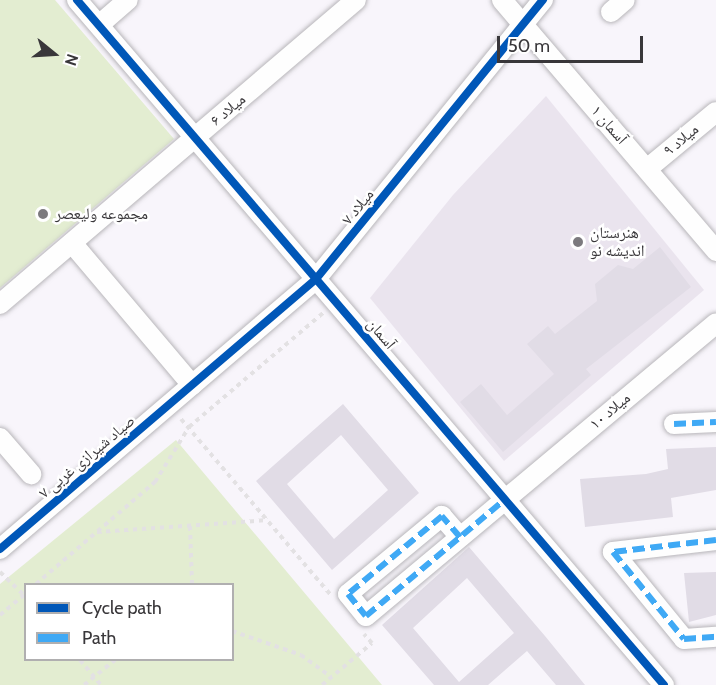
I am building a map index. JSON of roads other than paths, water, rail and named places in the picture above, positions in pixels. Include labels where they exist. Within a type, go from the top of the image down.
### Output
[{"type":"street","name":"آسمان","points":[[77,0],[663,685]]},
{"type":"street","points":[[99,25],[128,0]]},
{"type":"street","name":"میلاد ۶","points":[[0,304],[356,0]]},
{"type":"street","name":"آسمان ۱","points":[[502,0],[716,251]]},
{"type":"street","name":"میلاد ۷","points":[[192,385],[316,279],[543,0]]},
{"type":"street","name":"میلاد ۹","points":[[647,169],[716,112]]},
{"type":"street","points":[[72,243],[192,385]]},
{"type":"street","name":"میلاد ۱۰","points":[[460,537],[442,516],[348,594],[366,616],[716,323]]},
{"type":"street","name":"صیاد شیرازی غربی ۷","points":[[0,549],[192,385]]},
{"type":"street","points":[[674,424],[716,423]]},
{"type":"street","points":[[0,438],[31,474]]},
{"type":"street","points":[[716,540],[613,552],[684,639],[716,637]]},
{"type":"place","name":"مجموعه ولیعصر","points":[[43,214]]},
{"type":"place","name":"هنرستان اندیشه نو","points":[[578,242]]}]
